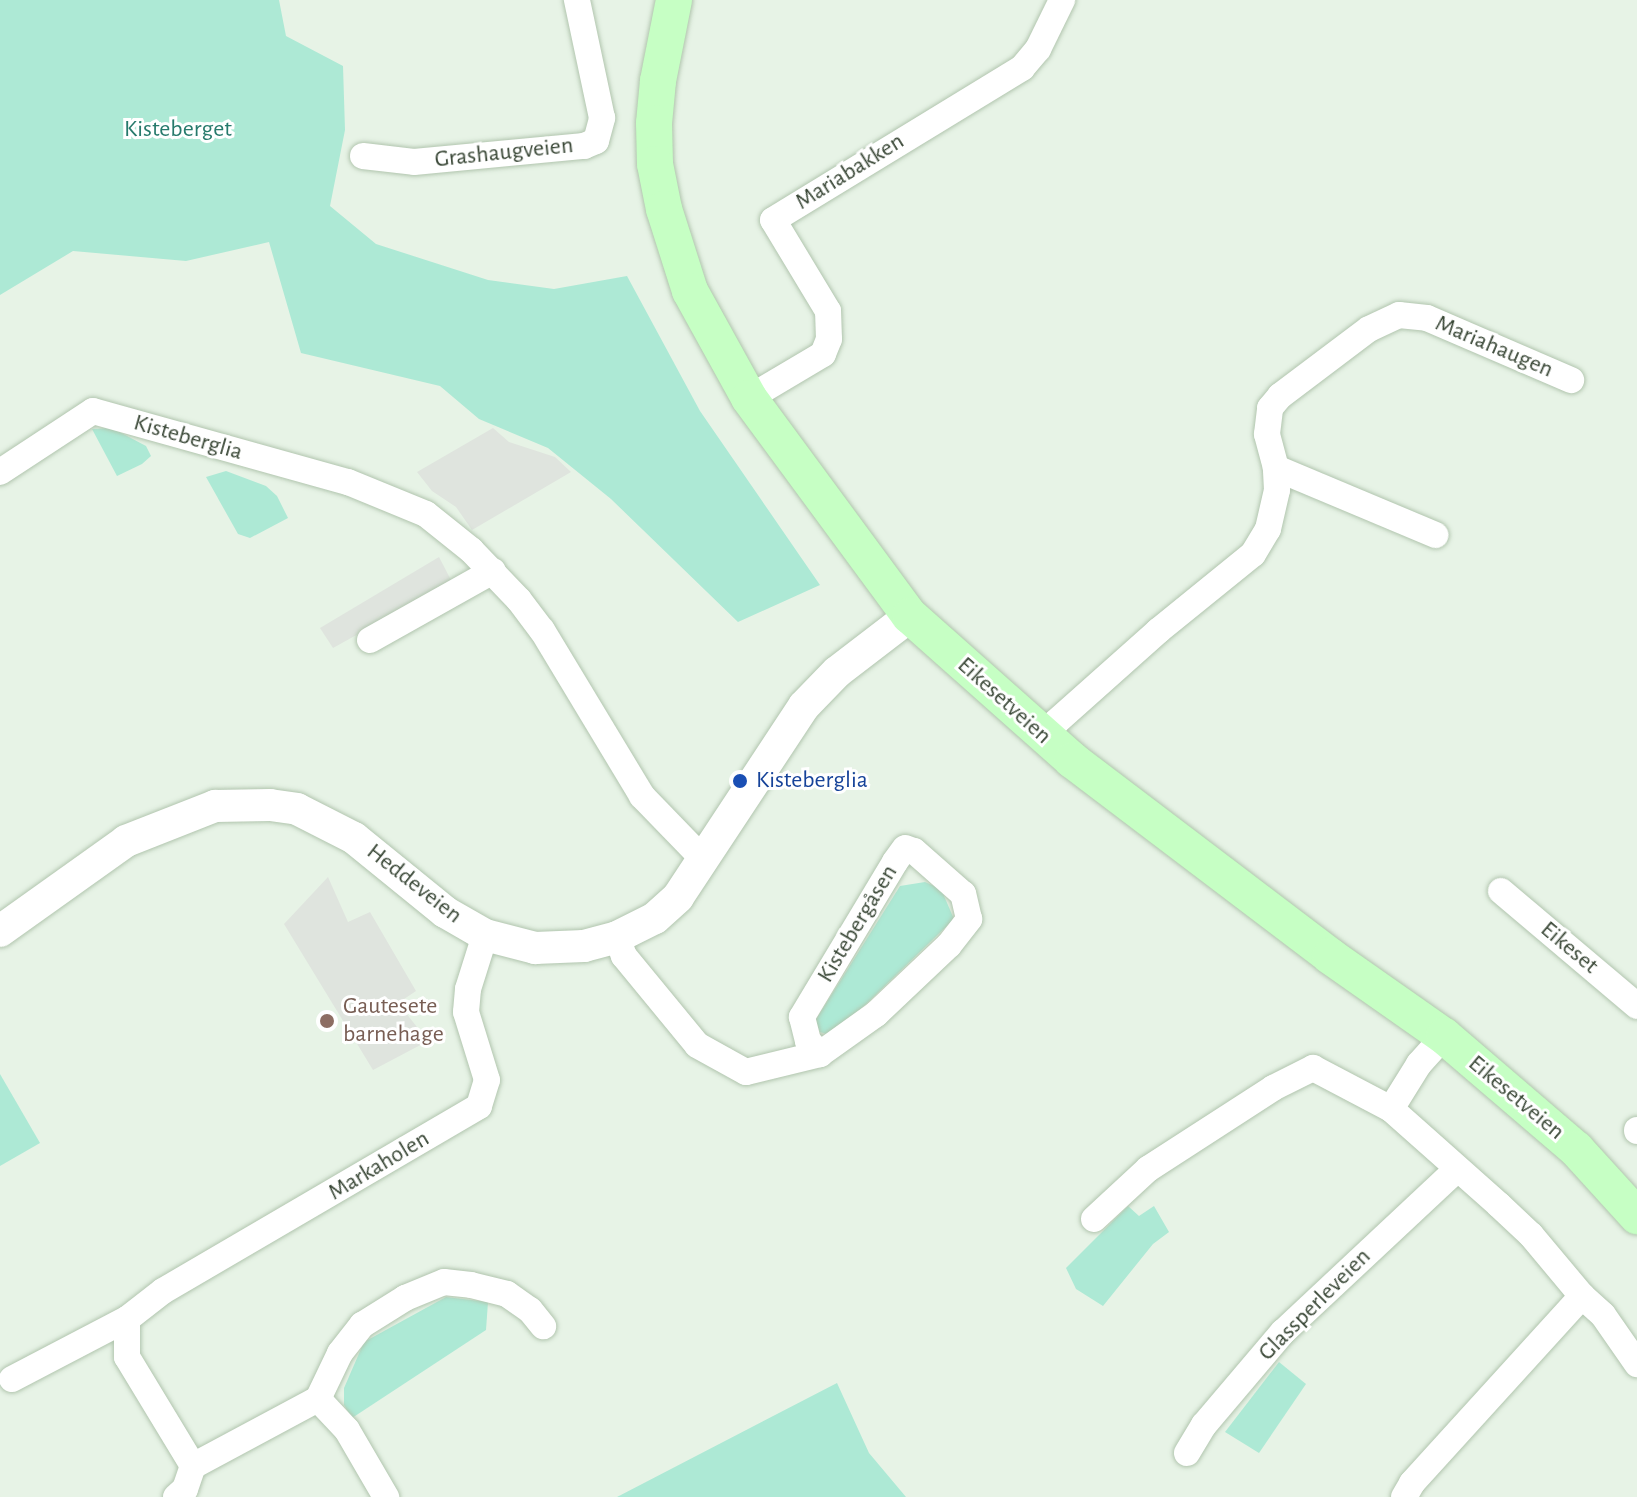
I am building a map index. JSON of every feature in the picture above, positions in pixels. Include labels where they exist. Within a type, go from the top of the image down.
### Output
[{"type":"main road","name":"Eikesetveien","points":[[674,0],[658,81],[655,164],[664,209],[690,291],[749,398],[910,616],[1045,738],[1317,947],[1444,1036],[1576,1149],[1637,1216]]},
{"type":"street","name":"Grashaugveien","points":[[363,156],[414,162],[584,146],[596,141],[602,118],[577,0]]},
{"type":"street","name":"Mariabakken","points":[[749,398],[823,354],[829,339],[828,311],[773,220],[1022,68],[1038,49],[1062,0]]},
{"type":"street","name":"Mariahaugen","points":[[1045,738],[1056,722],[1146,641],[1253,554],[1268,529],[1273,510],[1276,468],[1267,434],[1267,421],[1275,402],[1369,329],[1399,315],[1427,318],[1571,380]]},
{"type":"street","name":"Kisteberglia","points":[[0,472],[93,411],[348,482],[426,514],[493,571],[542,630],[642,796],[704,860]]},
{"type":"street","points":[[1276,468],[1435,535]]},
{"type":"street","points":[[370,640],[493,571]]},
{"type":"street","name":"Heddeveien","points":[[0,931],[126,841],[215,806],[270,805],[297,809],[354,838],[445,912],[485,935],[535,948],[584,946],[617,937],[655,918],[689,885],[804,706],[837,672],[910,616]]},
{"type":"street","name":"Kistebergåsen","points":[[617,937],[624,956],[697,1045],[746,1072],[820,1054],[876,1014],[949,945],[969,919],[963,894],[914,851],[905,848],[895,862],[802,1017],[808,1041],[820,1054]]},
{"type":"street","name":"Eikeset","points":[[1501,891],[1637,1006]]},
{"type":"street","name":"Markaholen","points":[[12,1379],[127,1319],[163,1291],[479,1106],[487,1080],[466,1012],[468,989],[485,935]]},
{"type":"street","points":[[1391,1109],[1419,1064],[1444,1036]]},
{"type":"street","points":[[1094,1219],[1148,1169],[1273,1088],[1313,1068],[1391,1109],[1531,1235],[1582,1296],[1603,1315],[1637,1364]]},
{"type":"street","name":"Glassperleveien","points":[[1187,1453],[1204,1425],[1283,1332],[1457,1169]]},
{"type":"street","points":[[176,1497],[185,1489],[193,1466],[318,1399],[340,1353],[362,1325],[405,1298],[444,1282],[507,1294],[530,1310],[543,1326]]},
{"type":"street","points":[[1404,1497],[1412,1483],[1582,1296]]},
{"type":"street","points":[[127,1319],[127,1357],[193,1466]]},
{"type":"street","points":[[318,1399],[347,1430],[386,1497]]},
{"type":"green space","name":"Kisteberget","points":[[0,0],[279,0],[286,36],[343,66],[345,130],[330,206],[376,244],[488,280],[554,289],[627,276],[700,411],[820,585],[738,622],[611,499],[548,448],[479,419],[440,386],[301,353],[269,242],[186,261],[73,251],[0,295]]},
{"type":"green space","points":[[112,428],[146,446],[151,456],[117,476],[92,429]]},
{"type":"green space","points":[[226,471],[266,486],[277,496],[288,518],[250,538],[238,534],[206,477]]},
{"type":"green space","points":[[925,882],[941,889],[954,919],[833,1036],[820,1032],[815,1021],[900,886]]},
{"type":"green space","points":[[0,1074],[40,1143],[0,1166]]},
{"type":"green space","points":[[1128,1206],[1139,1216],[1154,1206],[1169,1232],[1153,1244],[1103,1306],[1076,1289],[1066,1268]]},
{"type":"green space","points":[[446,1297],[488,1302],[486,1330],[352,1418],[344,1405],[344,1388],[364,1342]]},
{"type":"green space","points":[[1279,1362],[1306,1384],[1259,1453],[1225,1432]]},
{"type":"green space","points":[[837,1383],[869,1453],[906,1497],[617,1497]]},
{"type":"shaded area","points":[[493,428],[509,442],[555,457],[571,472],[472,530],[456,507],[432,491],[417,472]]},
{"type":"shaded area","points":[[439,557],[452,582],[333,648],[320,628]]},
{"type":"shaded area","points":[[328,877],[348,922],[370,912],[416,991],[398,1003],[428,1041],[373,1070],[284,924]]},
{"type":"place","name":"Kisteberglia","points":[[740,781]]},
{"type":"place","name":"Gautesete barnehage","points":[[327,1021]]}]
